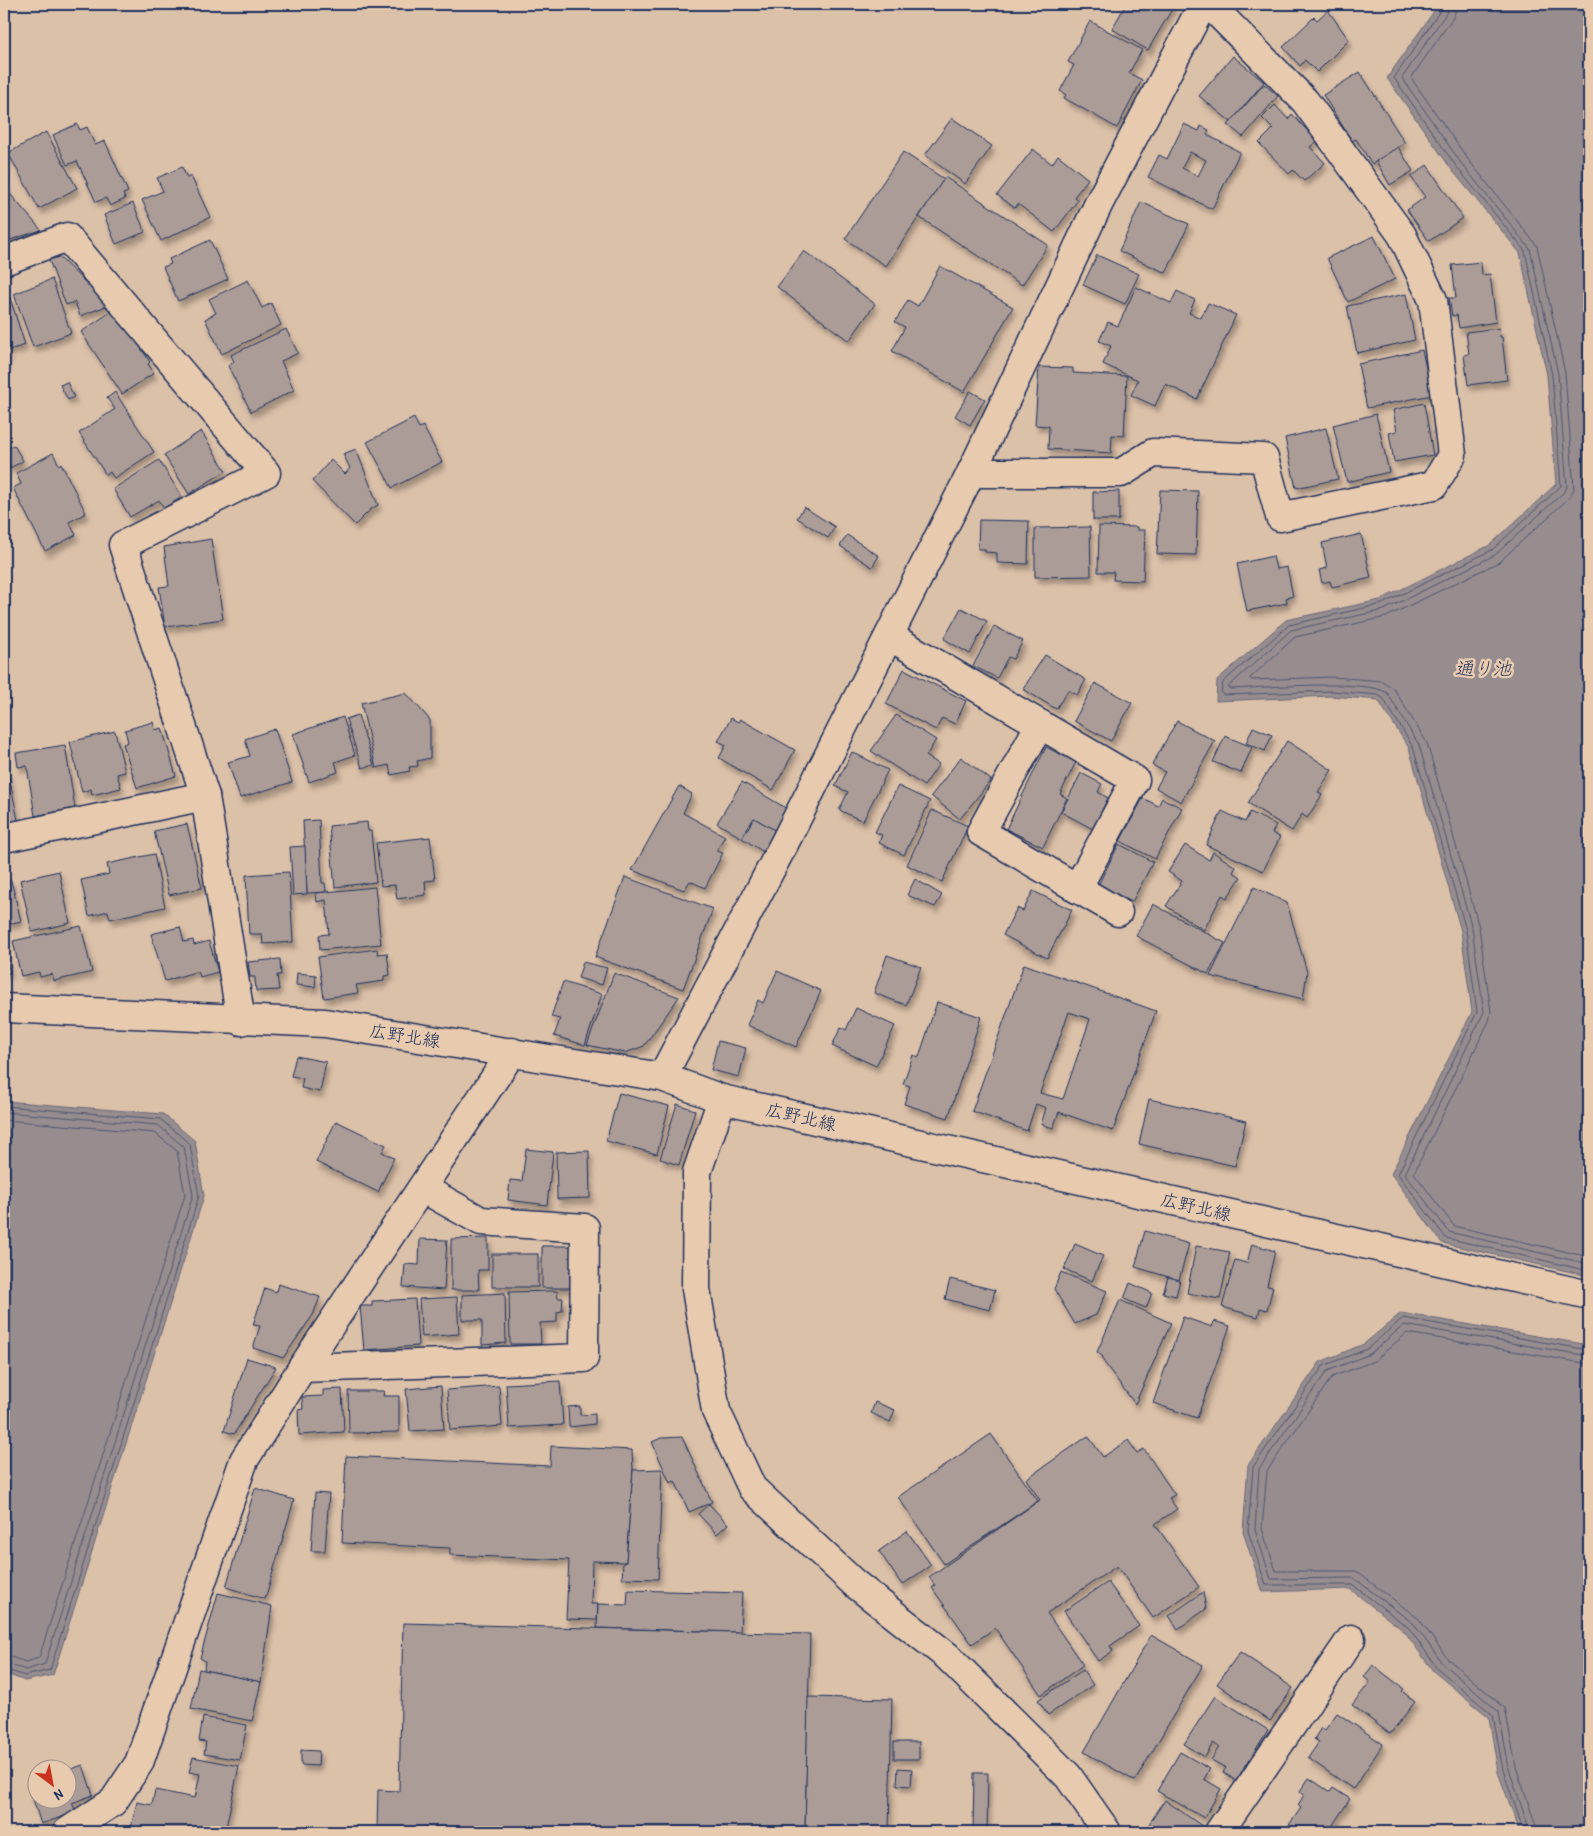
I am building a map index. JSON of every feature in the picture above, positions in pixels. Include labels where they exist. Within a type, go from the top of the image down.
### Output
[{"type":"street","points":[[662,1077],[786,840],[889,636],[970,473],[1098,203],[1203,4]]},
{"type":"street","points":[[970,473],[1121,473],[1153,453],[1264,458],[1280,517],[1434,485],[1452,455],[1433,300],[1402,235],[1305,101],[1209,4]]},
{"type":"street","points":[[4,261],[67,237],[266,473],[123,545],[205,796],[241,1020]]},
{"type":"street","points":[[889,636],[1135,780],[1077,889]]},
{"type":"street","points":[[1040,724],[981,832],[1118,912]]},
{"type":"street","points":[[4,838],[205,796]]},
{"type":"street","name":"広野北線","points":[[4,1008],[325,1023],[662,1077],[722,1099],[1589,1295]]},
{"type":"street","points":[[67,1832],[113,1802],[139,1763],[244,1460],[302,1368],[512,1052]]},
{"type":"street","points":[[722,1099],[697,1172],[696,1289],[716,1411],[752,1488],[854,1583],[947,1656],[1068,1776],[1107,1832]]},
{"type":"street","points":[[302,1368],[584,1358],[585,1228],[481,1221],[422,1188]]},
{"type":"street","points":[[1219,1832],[1351,1639]]},
{"type":"water","name":"通り池","points":[[1439,4],[1589,4],[1589,1276],[1442,1243],[1391,1174],[1472,1012],[1461,931],[1409,748],[1378,700],[1331,696],[1216,701],[1217,680],[1286,620],[1380,600],[1490,545],[1556,484],[1547,375],[1520,253],[1452,170],[1387,78]]},
{"type":"water","points":[[4,1101],[163,1114],[195,1141],[204,1196],[53,1675],[25,1681],[4,1673]]},
{"type":"water","points":[[1401,1313],[1589,1345],[1589,1832],[1520,1832],[1498,1772],[1489,1717],[1433,1671],[1405,1632],[1350,1589],[1263,1592],[1243,1532],[1248,1465],[1320,1362],[1364,1344]]},
{"type":"building","points":[[1126,4],[1175,4],[1148,50],[1112,29]]},
{"type":"building","points":[[1328,10],[1349,40],[1317,72],[1305,60],[1300,66],[1283,47],[1314,17],[1317,20]]},
{"type":"building","points":[[1090,21],[1142,50],[1129,73],[1142,80],[1117,128],[1064,98],[1066,95],[1060,91],[1074,65],[1068,62]]},
{"type":"building","points":[[1233,56],[1264,82],[1231,122],[1199,96]]},
{"type":"building","points":[[1360,72],[1405,143],[1372,164],[1356,139],[1352,141],[1323,95]]},
{"type":"building","points":[[1264,84],[1278,96],[1243,137],[1228,125]]},
{"type":"building","points":[[1275,105],[1288,119],[1292,114],[1317,141],[1310,147],[1325,163],[1304,181],[1293,170],[1289,174],[1259,143],[1273,129],[1262,118]]},
{"type":"building","points":[[952,118],[992,146],[965,184],[925,155]]},
{"type":"building","points":[[77,124],[80,130],[87,127],[95,145],[105,141],[128,192],[123,194],[125,199],[110,206],[106,198],[96,202],[77,161],[67,165],[53,135]]},
{"type":"building","points":[[1184,124],[1199,131],[1201,126],[1209,130],[1207,135],[1240,152],[1212,209],[1148,177],[1159,155],[1167,159]],"holes":[[[1190,152],[1206,160],[1198,176],[1182,168]]]},
{"type":"building","points":[[46,132],[77,188],[39,209],[8,153]]},
{"type":"building","points":[[1398,147],[1413,171],[1390,185],[1376,161]]},
{"type":"building","points":[[1033,149],[1052,164],[1058,155],[1088,179],[1074,197],[1078,200],[1054,232],[1018,204],[1015,208],[997,195]]},
{"type":"building","points":[[903,152],[944,179],[886,266],[845,239]]},
{"type":"building","points":[[1427,165],[1463,218],[1429,241],[1407,210],[1425,197],[1411,177]]},
{"type":"building","points":[[182,167],[187,178],[191,176],[210,217],[161,241],[142,200],[163,191],[157,178]]},
{"type":"building","points":[[945,177],[1048,245],[1022,285],[919,217]]},
{"type":"building","points":[[4,185],[5,188],[41,230],[4,242]]},
{"type":"building","points":[[1141,202],[1189,224],[1166,273],[1119,251]]},
{"type":"building","points":[[133,203],[145,232],[116,244],[104,215]]},
{"type":"building","points":[[1374,236],[1395,279],[1348,302],[1327,258]]},
{"type":"building","points":[[210,240],[228,279],[178,301],[163,267],[171,264],[169,259]]},
{"type":"building","points":[[804,251],[875,304],[849,341],[777,287]]},
{"type":"building","points":[[1097,255],[1139,274],[1125,304],[1083,285]]},
{"type":"building","points":[[59,257],[109,305],[80,316],[75,302],[66,305],[49,260]]},
{"type":"building","points":[[1481,262],[1482,275],[1490,274],[1496,322],[1459,328],[1457,315],[1452,316],[1449,298],[1456,298],[1452,265]]},
{"type":"building","points":[[940,266],[1013,307],[964,392],[892,351],[905,327],[895,322],[908,300],[918,306]]},
{"type":"building","points":[[52,279],[71,333],[33,347],[14,294]]},
{"type":"building","points":[[248,280],[262,308],[271,303],[281,325],[222,354],[205,319],[216,313],[209,299]]},
{"type":"building","points":[[1136,287],[1171,303],[1177,291],[1195,300],[1189,313],[1201,318],[1208,303],[1236,315],[1197,399],[1165,384],[1155,406],[1131,395],[1138,380],[1103,364],[1111,346],[1099,341],[1108,322],[1118,326]]},
{"type":"building","points":[[1406,294],[1415,340],[1357,353],[1347,306]]},
{"type":"building","points":[[10,298],[25,345],[6,351],[8,358],[4,360],[4,300]]},
{"type":"building","points":[[115,309],[150,362],[148,364],[154,373],[122,394],[81,332]]},
{"type":"building","points":[[1499,328],[1500,337],[1502,337],[1507,380],[1468,385],[1464,355],[1469,354],[1466,332]]},
{"type":"building","points":[[286,329],[298,353],[281,361],[294,390],[251,412],[228,366],[234,362],[231,355]]},
{"type":"building","points":[[1422,350],[1432,395],[1367,408],[1358,364]]},
{"type":"building","points":[[1039,367],[1073,368],[1073,373],[1127,376],[1124,436],[1112,435],[1111,453],[1048,449],[1049,426],[1035,425]]},
{"type":"building","points":[[67,382],[74,397],[68,400],[60,385]]},
{"type":"building","points":[[970,391],[985,399],[970,425],[955,416]]},
{"type":"building","points":[[115,392],[154,452],[114,478],[110,472],[106,475],[79,433],[115,409],[107,398]]},
{"type":"building","points":[[1424,403],[1433,455],[1394,462],[1389,433],[1397,431],[1393,410]]},
{"type":"building","points":[[1376,414],[1389,472],[1347,482],[1333,425]]},
{"type":"building","points":[[414,418],[419,428],[423,426],[442,462],[392,488],[367,442]]},
{"type":"building","points":[[1326,428],[1338,479],[1296,488],[1285,438]]},
{"type":"building","points":[[201,431],[226,471],[189,494],[164,455]]},
{"type":"building","points":[[14,445],[23,461],[10,468],[4,457],[4,450]]},
{"type":"building","points":[[356,449],[378,505],[371,509],[355,525],[312,481],[331,460],[345,474],[350,468],[343,454]]},
{"type":"building","points":[[53,453],[59,465],[61,463],[86,513],[69,522],[76,535],[45,551],[13,488],[21,484],[16,473]]},
{"type":"building","points":[[159,460],[182,497],[164,508],[159,500],[130,517],[113,489]]},
{"type":"building","points":[[1160,490],[1198,491],[1196,555],[1157,554]]},
{"type":"building","points":[[1119,491],[1119,520],[1093,520],[1093,492]]},
{"type":"building","points":[[804,507],[835,527],[828,538],[797,518]]},
{"type":"building","points":[[979,520],[1029,521],[1028,564],[997,563],[997,553],[978,549]]},
{"type":"building","points":[[1099,526],[1137,527],[1137,530],[1145,530],[1143,581],[1113,580],[1114,572],[1098,572]]},
{"type":"building","points":[[1090,527],[1091,576],[1035,577],[1035,528]]},
{"type":"building","points":[[1361,534],[1371,578],[1332,587],[1330,581],[1322,583],[1319,570],[1327,568],[1322,543]]},
{"type":"building","points":[[847,535],[879,556],[872,567],[840,546]]},
{"type":"building","points":[[211,539],[223,619],[165,627],[159,587],[169,586],[164,547]]},
{"type":"building","points":[[1273,556],[1276,569],[1287,567],[1293,596],[1286,598],[1287,603],[1247,611],[1237,564]]},
{"type":"building","points":[[961,608],[987,621],[970,654],[944,639]]},
{"type":"building","points":[[994,626],[1023,641],[1013,659],[1008,657],[997,678],[973,666]]},
{"type":"building","points":[[1045,655],[1086,680],[1077,695],[1068,690],[1056,709],[1023,689]]},
{"type":"building","points":[[904,669],[966,701],[955,724],[942,718],[936,730],[886,704]]},
{"type":"building","points":[[1095,683],[1132,703],[1111,741],[1074,721]]},
{"type":"building","points":[[406,693],[430,720],[430,758],[417,761],[418,766],[409,767],[410,771],[391,775],[389,765],[376,768],[361,703]]},
{"type":"building","points":[[358,715],[374,765],[362,768],[346,719]]},
{"type":"building","points":[[896,715],[936,740],[926,756],[939,764],[924,786],[871,751]]},
{"type":"building","points":[[343,717],[355,755],[335,762],[338,772],[309,782],[293,734]]},
{"type":"building","points":[[731,718],[738,722],[740,719],[795,750],[773,790],[719,758],[726,745],[718,741]]},
{"type":"building","points":[[1177,721],[1215,741],[1181,802],[1156,788],[1165,772],[1152,765]]},
{"type":"building","points":[[153,722],[155,730],[162,728],[176,776],[137,788],[123,744],[128,742],[125,730]]},
{"type":"building","points":[[1253,727],[1272,735],[1265,751],[1246,743]]},
{"type":"building","points":[[275,729],[292,782],[240,798],[228,762],[250,756],[245,739]]},
{"type":"building","points":[[115,731],[125,772],[117,774],[121,788],[92,795],[91,789],[82,792],[70,742]]},
{"type":"building","points":[[1225,736],[1252,747],[1241,773],[1213,762]]},
{"type":"building","points":[[1287,741],[1332,770],[1318,792],[1322,795],[1307,818],[1302,814],[1292,831],[1248,803]]},
{"type":"building","points":[[65,745],[75,808],[35,816],[27,766],[18,767],[16,753]]},
{"type":"building","points":[[1046,747],[1076,762],[1060,794],[1067,798],[1043,847],[1006,829]]},
{"type":"building","points":[[852,752],[888,770],[863,821],[839,810],[848,792],[835,786]]},
{"type":"building","points":[[961,757],[991,780],[960,819],[931,796]]},
{"type":"building","points":[[4,772],[8,772],[18,820],[4,823]]},
{"type":"building","points":[[1081,773],[1102,784],[1098,792],[1108,798],[1093,829],[1061,812]]},
{"type":"building","points":[[742,782],[789,810],[776,831],[754,818],[742,838],[717,823]]},
{"type":"building","points":[[679,786],[692,794],[683,813],[725,836],[716,851],[723,853],[705,888],[690,881],[684,890],[632,870]]},
{"type":"building","points":[[898,786],[930,801],[904,855],[879,843],[882,835],[875,832]]},
{"type":"building","points":[[1143,798],[1158,806],[1162,798],[1182,808],[1155,859],[1120,841]]},
{"type":"building","points":[[932,810],[968,826],[942,882],[907,865]]},
{"type":"building","points":[[1222,811],[1245,822],[1250,812],[1276,825],[1272,833],[1280,837],[1263,871],[1206,845]]},
{"type":"building","points":[[754,818],[778,832],[765,853],[742,838]]},
{"type":"building","points":[[319,820],[322,883],[325,883],[326,892],[307,893],[303,821]]},
{"type":"building","points":[[367,822],[368,831],[371,831],[376,882],[335,887],[329,826]]},
{"type":"building","points":[[187,824],[202,888],[169,895],[154,831]]},
{"type":"building","points":[[430,837],[435,880],[425,881],[426,895],[397,899],[395,885],[381,886],[376,843]]},
{"type":"building","points":[[1119,844],[1153,862],[1132,902],[1098,885]]},
{"type":"building","points":[[1185,845],[1209,860],[1213,852],[1236,867],[1233,872],[1241,877],[1227,898],[1222,895],[1204,930],[1166,906],[1182,881],[1168,872]]},
{"type":"building","points":[[305,846],[307,894],[293,895],[290,847]]},
{"type":"building","points":[[154,854],[165,907],[110,919],[108,911],[89,916],[81,880],[109,874],[107,864]]},
{"type":"building","points":[[59,871],[70,923],[32,932],[20,880]]},
{"type":"building","points":[[289,872],[293,942],[263,944],[262,934],[249,934],[246,875]]},
{"type":"building","points":[[625,877],[713,909],[683,989],[595,957]]},
{"type":"building","points":[[915,879],[942,895],[935,907],[907,895]]},
{"type":"building","points":[[11,880],[21,921],[4,925],[4,882]]},
{"type":"building","points":[[375,887],[381,944],[320,950],[319,935],[329,934],[326,900],[317,902],[316,893]]},
{"type":"building","points":[[1254,887],[1287,903],[1307,972],[1303,999],[1210,976]]},
{"type":"building","points":[[1033,891],[1072,910],[1047,958],[1003,935],[1017,908],[1023,911]]},
{"type":"building","points":[[1153,904],[1225,943],[1208,974],[1136,936]]},
{"type":"building","points":[[81,926],[92,972],[54,981],[52,974],[40,977],[39,972],[21,976],[13,941]]},
{"type":"building","points":[[180,927],[184,942],[193,940],[194,945],[209,941],[218,972],[200,977],[198,971],[165,981],[151,934]]},
{"type":"building","points":[[4,946],[10,973],[4,974]]},
{"type":"building","points":[[377,949],[378,954],[387,953],[390,975],[384,976],[384,981],[356,985],[358,993],[324,998],[318,957]]},
{"type":"building","points":[[887,955],[921,967],[906,1005],[874,993]]},
{"type":"building","points":[[280,959],[281,975],[277,975],[279,990],[256,991],[255,977],[250,977],[248,962]]},
{"type":"building","points":[[583,962],[607,968],[602,985],[578,978]]},
{"type":"building","points":[[1024,964],[1156,1011],[1113,1131],[1059,1112],[1053,1128],[1041,1124],[1046,1108],[1036,1104],[1027,1131],[972,1111]],"holes":[[[1069,1012],[1090,1019],[1063,1099],[1040,1093]]]},
{"type":"building","points":[[777,971],[821,991],[796,1047],[747,1025],[758,1000],[763,1003]]},
{"type":"building","points":[[297,973],[316,975],[315,987],[296,985]]},
{"type":"building","points":[[614,973],[679,997],[644,1046],[625,1053],[587,1045]]},
{"type":"building","points":[[563,982],[602,994],[585,1045],[554,1036],[560,1019],[551,1017]]},
{"type":"building","points":[[937,1002],[981,1017],[948,1118],[904,1104],[910,1086],[903,1084],[913,1055],[919,1057]]},
{"type":"building","points":[[856,1008],[895,1026],[876,1066],[832,1046],[841,1027],[846,1030]]},
{"type":"building","points":[[718,1041],[746,1048],[739,1077],[711,1070]]},
{"type":"building","points":[[296,1056],[326,1062],[320,1092],[301,1088],[303,1078],[291,1076]]},
{"type":"building","points":[[619,1093],[669,1106],[657,1154],[606,1141]]},
{"type":"building","points":[[1149,1099],[1246,1121],[1235,1166],[1139,1144]]},
{"type":"building","points":[[677,1104],[695,1110],[679,1165],[660,1159]]},
{"type":"building","points":[[336,1121],[386,1145],[382,1152],[394,1158],[378,1192],[316,1162]]},
{"type":"building","points":[[526,1149],[553,1152],[547,1205],[508,1200],[510,1180],[522,1181]]},
{"type":"building","points":[[589,1151],[590,1198],[557,1199],[556,1152]]},
{"type":"building","points":[[1145,1231],[1189,1244],[1179,1280],[1135,1267]]},
{"type":"building","points":[[488,1238],[488,1270],[478,1270],[479,1290],[451,1290],[451,1239]]},
{"type":"building","points":[[420,1239],[447,1240],[444,1290],[403,1287],[405,1264],[419,1265]]},
{"type":"building","points":[[1075,1244],[1103,1256],[1092,1281],[1064,1269]]},
{"type":"building","points":[[1252,1244],[1275,1251],[1267,1286],[1273,1287],[1267,1310],[1260,1308],[1258,1317],[1222,1307],[1235,1260],[1247,1263]]},
{"type":"building","points":[[542,1246],[572,1246],[572,1288],[542,1288]]},
{"type":"building","points":[[1196,1246],[1230,1252],[1220,1299],[1187,1293]]},
{"type":"building","points":[[492,1254],[538,1254],[538,1287],[492,1287]]},
{"type":"building","points":[[1061,1272],[1107,1291],[1096,1315],[1075,1324],[1054,1289]]},
{"type":"building","points":[[1168,1277],[1180,1280],[1176,1296],[1163,1293]]},
{"type":"building","points":[[950,1279],[995,1290],[990,1310],[945,1299]]},
{"type":"building","points":[[1130,1283],[1152,1293],[1146,1308],[1124,1299]]},
{"type":"building","points":[[278,1284],[320,1297],[313,1315],[283,1358],[253,1348],[260,1326],[253,1325],[265,1288],[276,1292]]},
{"type":"building","points":[[557,1291],[558,1298],[563,1298],[562,1311],[557,1312],[557,1322],[540,1323],[541,1344],[510,1344],[509,1292]]},
{"type":"building","points":[[505,1293],[506,1343],[482,1345],[482,1320],[462,1320],[462,1295]]},
{"type":"building","points":[[457,1297],[459,1334],[422,1337],[419,1299]]},
{"type":"building","points":[[415,1299],[418,1346],[364,1350],[360,1306],[372,1306],[372,1301]]},
{"type":"building","points":[[1120,1300],[1171,1323],[1135,1404],[1103,1361],[1103,1357],[1097,1352]]},
{"type":"building","points":[[1183,1317],[1212,1327],[1214,1321],[1230,1326],[1197,1418],[1153,1403]]},
{"type":"building","points":[[247,1358],[276,1367],[234,1434],[224,1431]]},
{"type":"building","points":[[560,1381],[563,1425],[509,1428],[506,1384]]},
{"type":"building","points":[[441,1386],[444,1429],[410,1431],[406,1389]]},
{"type":"building","points":[[499,1386],[502,1426],[450,1430],[447,1390]]},
{"type":"building","points":[[342,1389],[344,1432],[299,1435],[298,1410],[303,1409],[302,1397],[323,1396],[323,1390]]},
{"type":"building","points":[[348,1391],[384,1391],[383,1396],[399,1396],[399,1432],[349,1433]]},
{"type":"building","points":[[875,1402],[895,1410],[890,1422],[871,1413]]},
{"type":"building","points":[[580,1406],[580,1415],[595,1414],[595,1424],[569,1427],[568,1407]]},
{"type":"building","points":[[991,1434],[1038,1501],[944,1564],[898,1497]]},
{"type":"building","points":[[1088,1436],[1103,1457],[1128,1440],[1137,1453],[1144,1449],[1175,1495],[1169,1498],[1177,1509],[1155,1524],[1199,1587],[1153,1618],[1117,1566],[1047,1613],[1083,1665],[1041,1695],[995,1628],[972,1644],[932,1588],[935,1586],[929,1577],[1040,1500],[1026,1479]]},
{"type":"building","points":[[682,1437],[712,1502],[689,1512],[675,1481],[670,1483],[652,1442],[661,1438]]},
{"type":"building","points":[[551,1446],[632,1450],[633,1470],[626,1562],[592,1561],[591,1604],[598,1604],[597,1620],[566,1619],[569,1560],[450,1555],[450,1548],[342,1543],[346,1456],[550,1466]]},
{"type":"building","points":[[662,1469],[658,1579],[622,1578],[623,1563],[626,1562],[633,1470]]},
{"type":"building","points":[[255,1488],[294,1500],[265,1599],[226,1587]]},
{"type":"building","points":[[315,1493],[329,1494],[325,1551],[311,1551]]},
{"type":"building","points":[[709,1504],[728,1524],[717,1534],[698,1514]]},
{"type":"building","points":[[907,1531],[931,1565],[902,1585],[879,1551]]},
{"type":"building","points":[[1108,1582],[1139,1626],[1110,1646],[1113,1651],[1098,1661],[1064,1611]]},
{"type":"building","points":[[628,1590],[742,1593],[740,1632],[597,1628],[598,1604],[627,1605]]},
{"type":"building","points":[[1203,1592],[1206,1609],[1178,1629],[1169,1616]]},
{"type":"building","points":[[218,1593],[272,1606],[261,1682],[204,1670],[205,1661],[200,1658]]},
{"type":"building","points":[[403,1623],[810,1634],[805,1832],[377,1832],[378,1790],[399,1791]]},
{"type":"building","points":[[1151,1635],[1203,1665],[1135,1781],[1084,1752]]},
{"type":"building","points":[[1240,1652],[1293,1688],[1270,1721],[1217,1684]]},
{"type":"building","points":[[1373,1665],[1404,1689],[1402,1691],[1415,1702],[1390,1734],[1352,1705],[1370,1682],[1364,1677]]},
{"type":"building","points":[[199,1669],[261,1682],[252,1721],[191,1709]]},
{"type":"building","points":[[1083,1670],[1093,1685],[1048,1715],[1038,1700]]},
{"type":"building","points":[[1215,1696],[1268,1730],[1236,1781],[1223,1772],[1226,1768],[1211,1760],[1219,1747],[1213,1743],[1205,1757],[1184,1744]]},
{"type":"building","points":[[808,1697],[892,1699],[889,1832],[805,1832]]},
{"type":"building","points":[[1337,1713],[1383,1744],[1353,1789],[1308,1758],[1319,1742],[1314,1739],[1321,1728],[1325,1730]]},
{"type":"building","points":[[203,1717],[247,1725],[240,1760],[204,1754],[206,1742],[199,1741]]},
{"type":"building","points":[[894,1742],[919,1742],[919,1759],[894,1759]]},
{"type":"building","points":[[301,1750],[319,1751],[318,1766],[301,1765]]},
{"type":"building","points":[[1180,1752],[1210,1769],[1204,1779],[1221,1789],[1204,1818],[1157,1791]]},
{"type":"building","points":[[193,1757],[239,1766],[225,1832],[130,1832],[137,1802],[152,1805],[155,1790],[195,1798],[200,1774],[189,1772]]},
{"type":"building","points":[[83,1765],[93,1795],[78,1801],[78,1767]]},
{"type":"building","points":[[898,1768],[912,1769],[911,1786],[897,1785]]},
{"type":"building","points":[[974,1773],[988,1773],[987,1832],[973,1832]]},
{"type":"building","points":[[1309,1778],[1330,1792],[1333,1788],[1350,1799],[1328,1832],[1284,1832],[1301,1808],[1298,1805],[1304,1795],[1300,1791]]},
{"type":"building","points":[[1165,1800],[1202,1826],[1198,1832],[1148,1832],[1145,1830]]},
{"type":"building","points":[[36,1808],[74,1808],[76,1812],[41,1824]]}]
